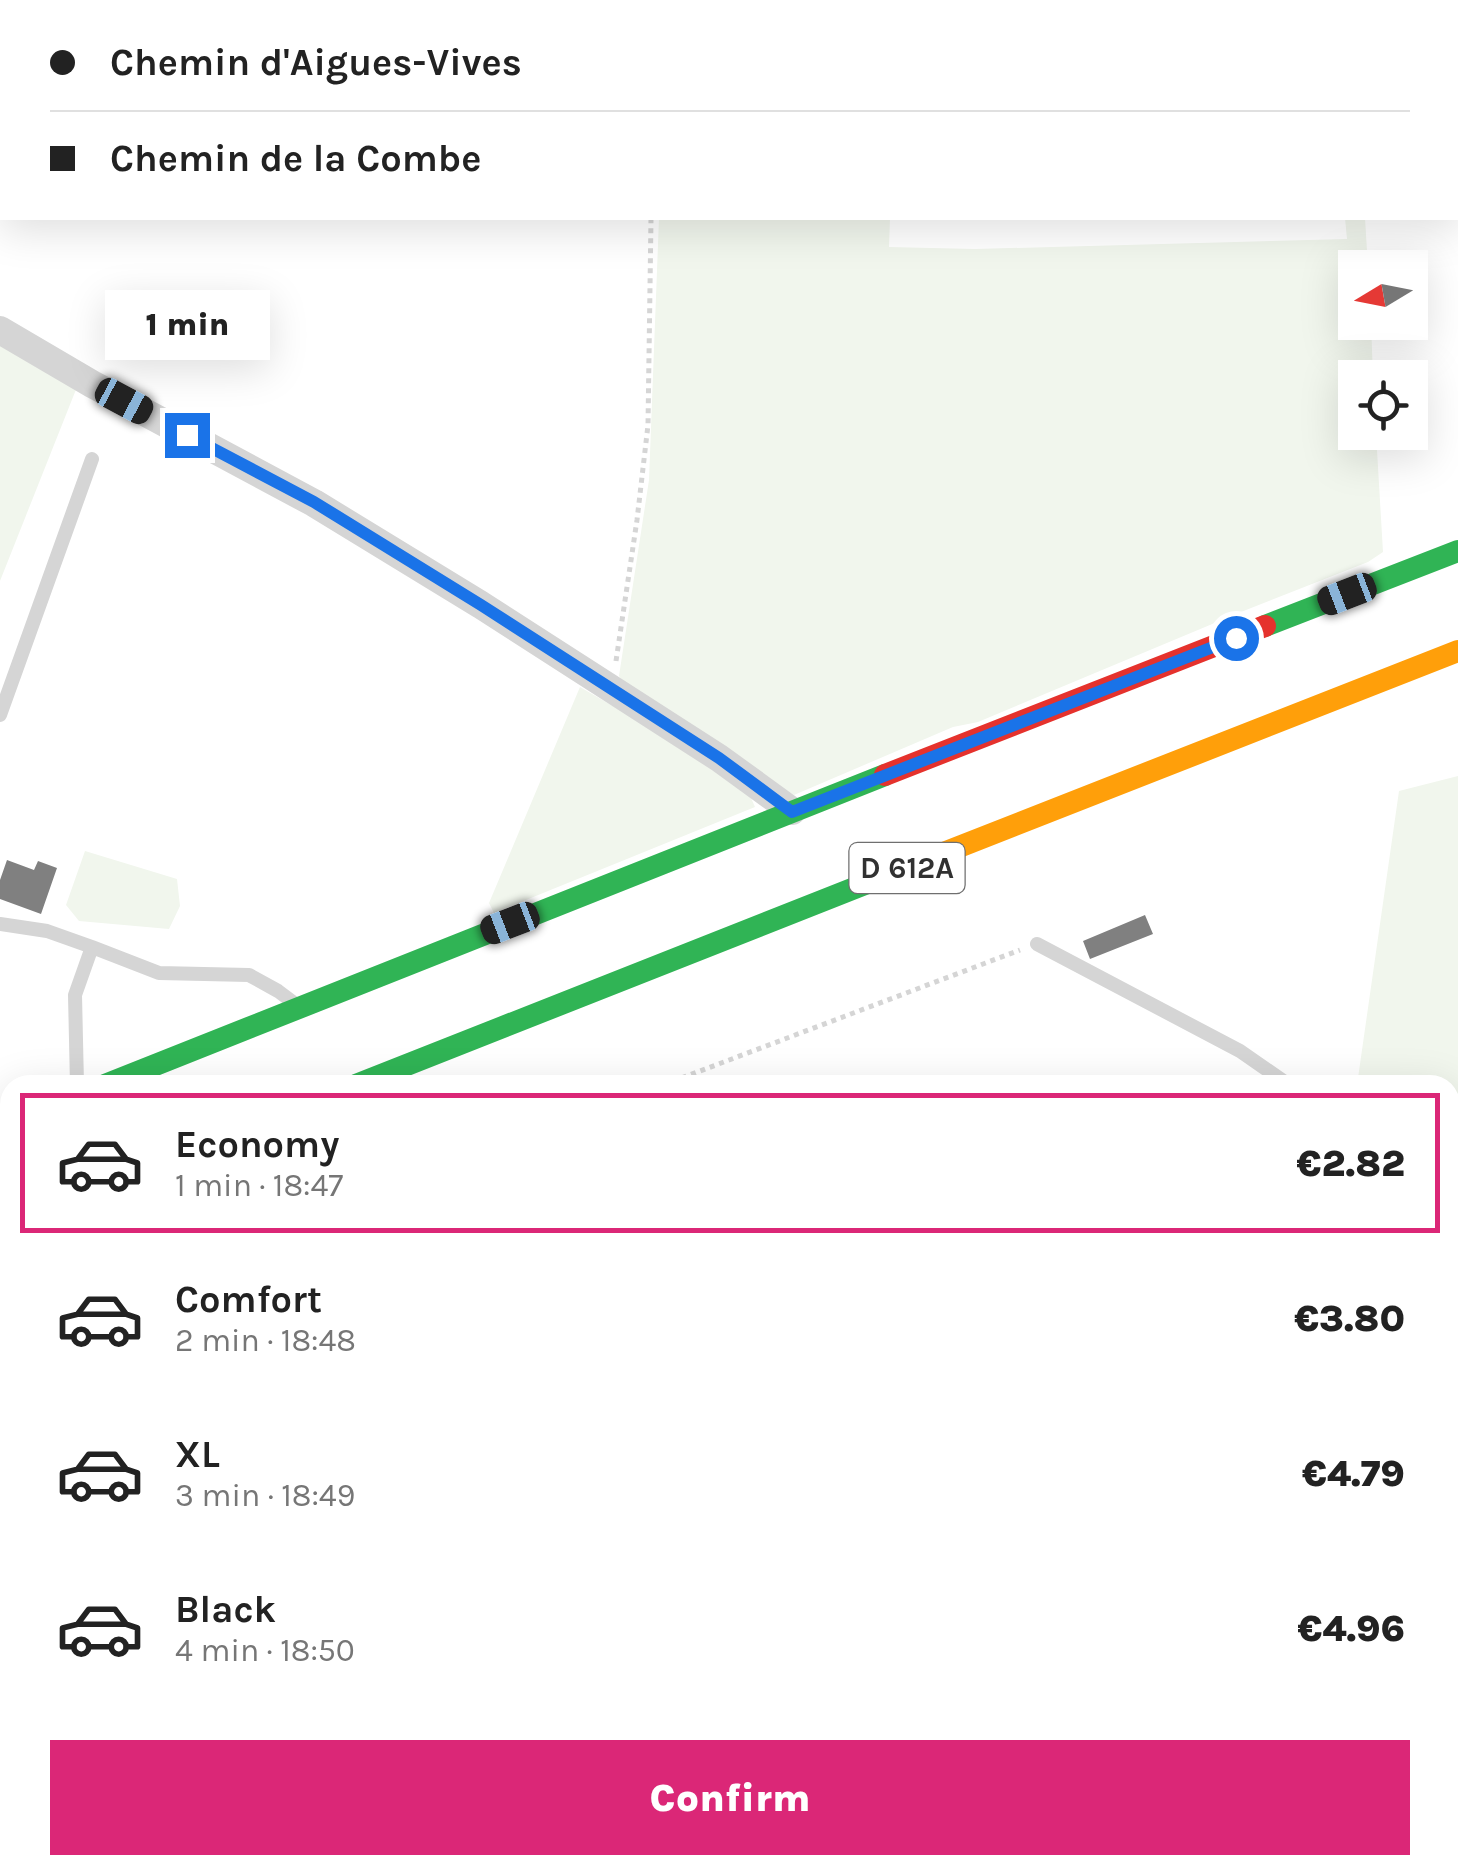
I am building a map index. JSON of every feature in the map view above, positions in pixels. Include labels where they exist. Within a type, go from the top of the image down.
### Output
[{"type":"main road","points":[[130,1075],[1458,551]]},
{"type":"main road","name":"D 612A","points":[[381,1075],[1458,651]]},
{"type":"street","points":[[0,330],[92,384],[314,502],[719,758],[792,812]]},
{"type":"lane","points":[[0,715],[92,458]]},
{"type":"lane","points":[[0,924],[48,932],[159,974],[249,976],[299,1007]]},
{"type":"lane","points":[[1037,944],[1240,1050],[1274,1075]]},
{"type":"lane","points":[[77,1075],[75,995],[92,947]]},
{"type":"path","points":[[610,688],[638,520],[648,426],[651,220]]},
{"type":"path","points":[[690,1075],[1037,944]]},
{"type":"shaded area","points":[[659,220],[890,220],[889,247],[975,249],[1347,239],[1345,220],[1365,220],[1367,250],[1338,250],[1338,340],[1372,340],[1372,360],[1338,360],[1338,450],[1377,450],[1383,552],[1368,562],[978,722],[953,727],[794,795],[636,699],[619,676],[649,480]]},
{"type":"shaded area","points":[[0,341],[77,387],[0,581]]},
{"type":"shaded area","points":[[580,687],[725,771],[748,791],[755,807],[494,913],[489,903]]},
{"type":"shaded area","points":[[1458,776],[1458,1075],[1358,1075],[1399,791]]},
{"type":"shaded area","points":[[85,851],[177,879],[180,906],[169,929],[79,921],[66,905]]},
{"type":"building","points":[[7,860],[34,870],[38,861],[57,868],[41,914],[0,899],[0,880]]},
{"type":"building","points":[[1145,915],[1153,934],[1090,959],[1083,941]]},
{"type":"traffic: fast","points":[[1265,626],[1458,551]]},
{"type":"traffic: fast","points":[[130,1075],[885,775]]},
{"type":"traffic: fast","points":[[381,1075],[918,863]]},
{"type":"traffic: slow","points":[[918,863],[1458,651]]},
{"type":"traffic: jam","points":[[885,775],[1265,626]]},
{"type":"route","points":[[187,435],[314,502],[481,605],[719,758],[792,812],[1236,638]]}]
